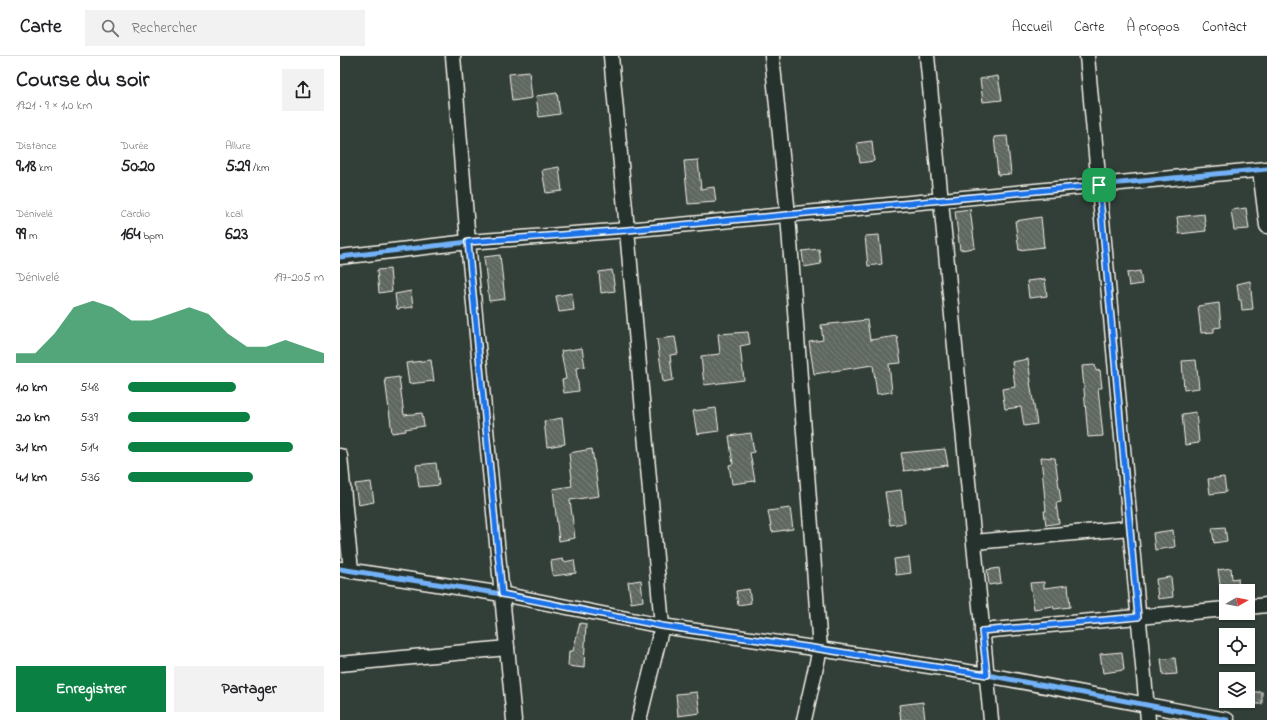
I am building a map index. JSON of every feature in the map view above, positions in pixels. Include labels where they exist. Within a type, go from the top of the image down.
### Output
[{"type":"street","points":[[453,56],[468,242],[514,720]]},
{"type":"street","points":[[610,56],[628,230],[662,626],[639,720]]},
{"type":"street","points":[[772,56],[788,215],[820,649],[804,720]]},
{"type":"street","points":[[927,56],[991,720]]},
{"type":"street","points":[[1087,56],[1148,720]]},
{"type":"street","points":[[340,257],[468,242],[628,230],[1264,170],[1267,226]]},
{"type":"street","points":[[340,456],[346,570],[502,594],[662,626],[987,675],[1227,720]]},
{"type":"street","points":[[974,542],[1130,528]]},
{"type":"street","points":[[1255,606],[1267,605]]},
{"type":"street","points":[[982,631],[1219,610]]},
{"type":"street","points":[[340,664],[507,648]]},
{"type":"building","points":[[529,72],[532,98],[512,101],[509,74]]},
{"type":"building","points":[[998,76],[1002,100],[983,102],[980,79]]},
{"type":"building","points":[[557,93],[560,114],[539,117],[536,96]]},
{"type":"building","points":[[1007,136],[1011,174],[998,175],[994,137]]},
{"type":"building","points":[[872,141],[874,161],[860,163],[857,143]]},
{"type":"building","points":[[698,160],[701,189],[714,187],[716,202],[688,204],[684,161]]},
{"type":"building","points":[[559,167],[562,191],[546,193],[542,170]]},
{"type":"building","points":[[1246,208],[1249,229],[1234,230],[1231,210]]},
{"type":"building","points":[[970,209],[975,248],[960,250],[955,211]]},
{"type":"building","points":[[1204,214],[1206,231],[1179,234],[1177,217]]},
{"type":"building","points":[[1041,217],[1044,247],[1019,250],[1015,221]]},
{"type":"building","points":[[879,235],[882,264],[868,266],[865,236]]},
{"type":"building","points":[[819,249],[821,264],[804,267],[802,251]]},
{"type":"building","points":[[500,255],[505,299],[489,301],[484,257]]},
{"type":"building","points":[[390,269],[392,291],[379,293],[377,270]]},
{"type":"building","points":[[612,270],[615,291],[601,293],[599,272]]},
{"type":"building","points":[[1140,271],[1142,284],[1129,286],[1127,273]]},
{"type":"building","points":[[1045,279],[1047,296],[1029,298],[1027,281]]},
{"type":"building","points":[[1250,281],[1253,309],[1242,310],[1237,284]]},
{"type":"building","points":[[411,291],[413,307],[397,309],[395,294]]},
{"type":"building","points":[[572,293],[574,310],[559,312],[556,296]]},
{"type":"building","points":[[1219,303],[1221,327],[1214,328],[1214,332],[1201,333],[1198,306]]},
{"type":"building","points":[[867,320],[870,340],[897,336],[901,363],[889,364],[892,392],[877,394],[873,365],[814,374],[809,342],[823,340],[821,325]]},
{"type":"building","points":[[748,332],[750,344],[740,346],[744,380],[704,385],[701,356],[720,354],[718,334]]},
{"type":"building","points":[[675,337],[678,354],[670,355],[673,380],[663,382],[657,339]]},
{"type":"building","points":[[582,348],[585,367],[576,368],[579,391],[564,393],[562,380],[566,379],[561,351]]},
{"type":"building","points":[[1028,359],[1037,424],[1024,426],[1021,407],[1005,409],[1002,389],[1015,387],[1012,362]]},
{"type":"building","points":[[431,360],[434,381],[409,384],[406,363]]},
{"type":"building","points":[[1196,360],[1199,388],[1184,390],[1182,361]]},
{"type":"building","points":[[1095,365],[1096,371],[1100,370],[1102,388],[1098,388],[1103,436],[1088,437],[1082,366]]},
{"type":"building","points":[[399,377],[404,415],[422,413],[424,426],[392,433],[385,379]]},
{"type":"building","points":[[716,408],[719,431],[697,434],[693,411]]},
{"type":"building","points":[[1196,412],[1199,443],[1185,445],[1182,414]]},
{"type":"building","points":[[562,418],[565,444],[547,447],[544,421]]},
{"type":"building","points":[[751,433],[754,452],[750,453],[755,481],[732,484],[729,465],[733,464],[729,436]]},
{"type":"building","points":[[592,449],[599,496],[570,500],[575,538],[559,541],[553,489],[572,486],[569,453]]},
{"type":"building","points":[[945,449],[948,465],[904,471],[901,453]]},
{"type":"building","points":[[1041,457],[1055,458],[1061,502],[1056,503],[1059,523],[1046,525]]},
{"type":"building","points":[[436,463],[439,485],[419,487],[416,465]]},
{"type":"building","points":[[1224,477],[1226,492],[1210,494],[1208,479]]},
{"type":"building","points":[[371,482],[374,502],[358,505],[355,484]]},
{"type":"building","points":[[901,490],[905,523],[890,525],[885,492]]},
{"type":"building","points":[[790,508],[793,529],[772,532],[768,511]]},
{"type":"building","points":[[1225,527],[1227,541],[1214,543],[1212,528]]},
{"type":"building","points":[[1173,530],[1175,547],[1155,550],[1153,533]]},
{"type":"building","points":[[909,557],[911,573],[896,575],[894,559]]},
{"type":"building","points":[[563,559],[564,562],[574,560],[576,573],[553,576],[551,561]]},
{"type":"building","points":[[999,568],[1001,583],[989,585],[987,570]]},
{"type":"building","points":[[1231,568],[1232,579],[1238,578],[1238,584],[1220,584],[1218,570]]},
{"type":"building","points":[[1171,577],[1173,597],[1158,599],[1156,579]]},
{"type":"building","points":[[641,580],[643,601],[631,603],[628,582]]},
{"type":"building","points":[[1044,582],[1044,588],[1068,585],[1070,607],[1054,609],[1053,606],[1034,609],[1030,583]]},
{"type":"building","points":[[749,589],[751,603],[738,605],[736,591]]},
{"type":"building","points":[[580,623],[586,624],[584,668],[568,666],[569,651],[573,651]]},
{"type":"building","points":[[1122,652],[1124,670],[1103,673],[1100,654]]},
{"type":"building","points":[[1175,658],[1177,674],[1163,675],[1161,659]]},
{"type":"building","points":[[697,692],[700,713],[678,716],[676,694]]},
{"type":"building","points":[[1255,692],[1262,692],[1262,704],[1255,704]]},
{"type":"building","points":[[923,702],[925,720],[901,720],[899,705]]},
{"type":"cycle path","points":[[340,257],[468,242],[627,230],[1267,169]]},
{"type":"cycle path","points":[[340,569],[502,594],[662,626],[987,675],[1227,720]]},
{"type":"route","points":[[1099,185],[1138,617],[982,631],[987,675],[662,626],[502,594],[468,242],[628,230],[1099,185]]}]
